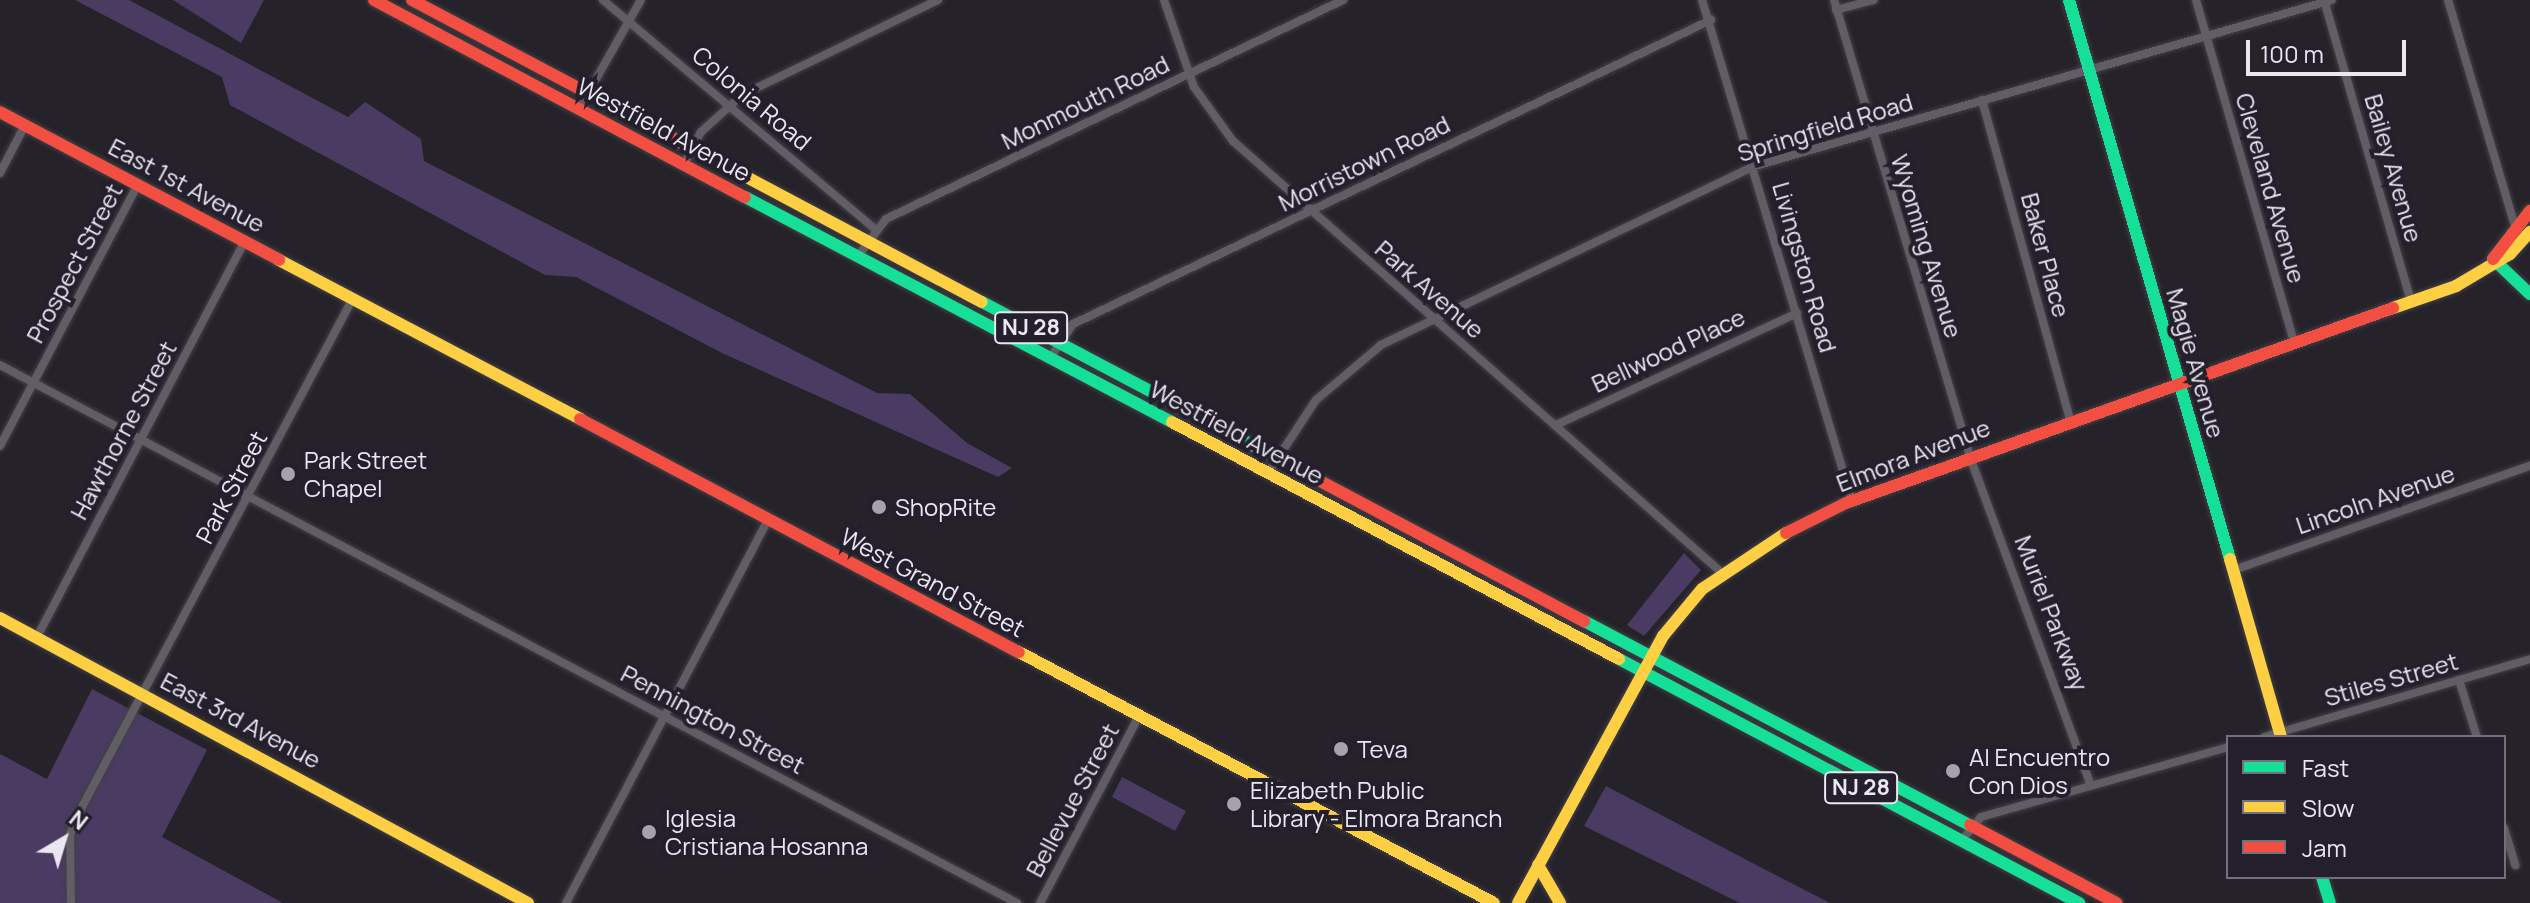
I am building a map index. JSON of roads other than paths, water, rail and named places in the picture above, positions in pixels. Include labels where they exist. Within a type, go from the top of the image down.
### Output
[{"type":"main road","name":"Westfield Avenue","points":[[374,0],[2079,903]]},
{"type":"main road","name":"Magie Avenue","points":[[2069,0],[2281,735]]},
{"type":"main road","name":"Westfield Avenue","points":[[419,2],[2117,903]]},
{"type":"main road","name":"East 1st Avenue","points":[[0,112],[353,298]]},
{"type":"main road","points":[[2530,211],[2515,226],[2493,259],[2530,294]]},
{"type":"main road","name":"Elmora Avenue","points":[[1518,903],[1651,656],[1721,572],[1780,533],[1852,501],[2177,380],[2456,286],[2493,259],[2510,254],[2530,232]]},
{"type":"main road","name":"West Grand Street","points":[[353,298],[1494,903]]},
{"type":"main road","points":[[1457,573],[1465,558]]},
{"type":"main road","name":"East 3rd Avenue","points":[[0,618],[528,903]]},
{"type":"main road","points":[[1826,769],[1834,754]]},
{"type":"main road","points":[[1538,865],[1560,903]]},
{"type":"main road","points":[[2323,879],[2330,903]]},
{"type":"street","name":"Colonia Road","points":[[603,0],[874,228]]},
{"type":"street","points":[[579,109],[627,19],[641,0]]},
{"type":"street","points":[[914,0],[918,10]]},
{"type":"street","points":[[684,164],[691,148],[730,104],[938,0]]},
{"type":"street","name":"Park Avenue","points":[[1164,0],[1187,75],[1233,141],[1721,572]]},
{"type":"street","name":"Monmouth Road","points":[[874,228],[1343,0]]},
{"type":"street","name":"Livingston Road","points":[[1702,0],[1711,20],[1755,166],[1852,501]]},
{"type":"street","name":"Wyoming Avenue","points":[[1834,0],[1970,457]]},
{"type":"street","points":[[1836,10],[1874,0]]},
{"type":"street","name":"Cleveland Avenue","points":[[2196,0],[2294,341]]},
{"type":"street","points":[[2448,0],[2515,226]]},
{"type":"street","name":"Springfield Road","points":[[1268,473],[1276,458],[1346,372],[1434,320],[1755,166],[2327,1]]},
{"type":"street","name":"Bailey Avenue","points":[[2327,1],[2411,302]]},
{"type":"street","points":[[413,21],[419,2]]},
{"type":"street","name":"Morristown Road","points":[[1050,358],[1073,324],[1711,20]]},
{"type":"street","name":"Baker Place","points":[[1982,100],[2070,420]]},
{"type":"street","points":[[0,173],[25,125]]},
{"type":"street","name":"Prospect Street","points":[[0,446],[138,184]]},
{"type":"street","points":[[858,256],[874,228]]},
{"type":"street","name":"Hawthorne Street","points":[[37,637],[245,241]]},
{"type":"street","name":"Park Street","points":[[71,903],[70,834],[353,298]]},
{"type":"street","name":"Bellwood Place","points":[[1556,425],[1797,313]]},
{"type":"street","name":"Pennington Street","points":[[0,365],[1017,903]]},
{"type":"street","name":"Muriel Parkway","points":[[1970,457],[2091,785]]},
{"type":"street","name":"Lincoln Avenue","points":[[2234,570],[2530,466]]},
{"type":"street","points":[[566,903],[768,520]]},
{"type":"street","name":"Stiles Street","points":[[2281,735],[2530,659]]},
{"type":"street","points":[[2459,680],[2476,735]]},
{"type":"street","name":"Bellevue Street","points":[[1040,903],[1139,716]]},
{"type":"street","points":[[1961,841],[1970,825],[2091,785],[2226,748]]},
{"type":"street","points":[[2506,835],[2515,865]]},
{"type":"place","name":"Park Street Chapel","points":[[288,474]]},
{"type":"place","name":"ShopRite","points":[[879,507]]},
{"type":"place","name":"Teva","points":[[1341,749]]},
{"type":"place","name":"Al Encuentro Con Dios","points":[[1953,771]]},
{"type":"place","name":"Elizabeth Public Library - Elmora Branch","points":[[1234,804]]},
{"type":"place","name":"Iglesia Cristiana Hosanna","points":[[649,832]]}]
